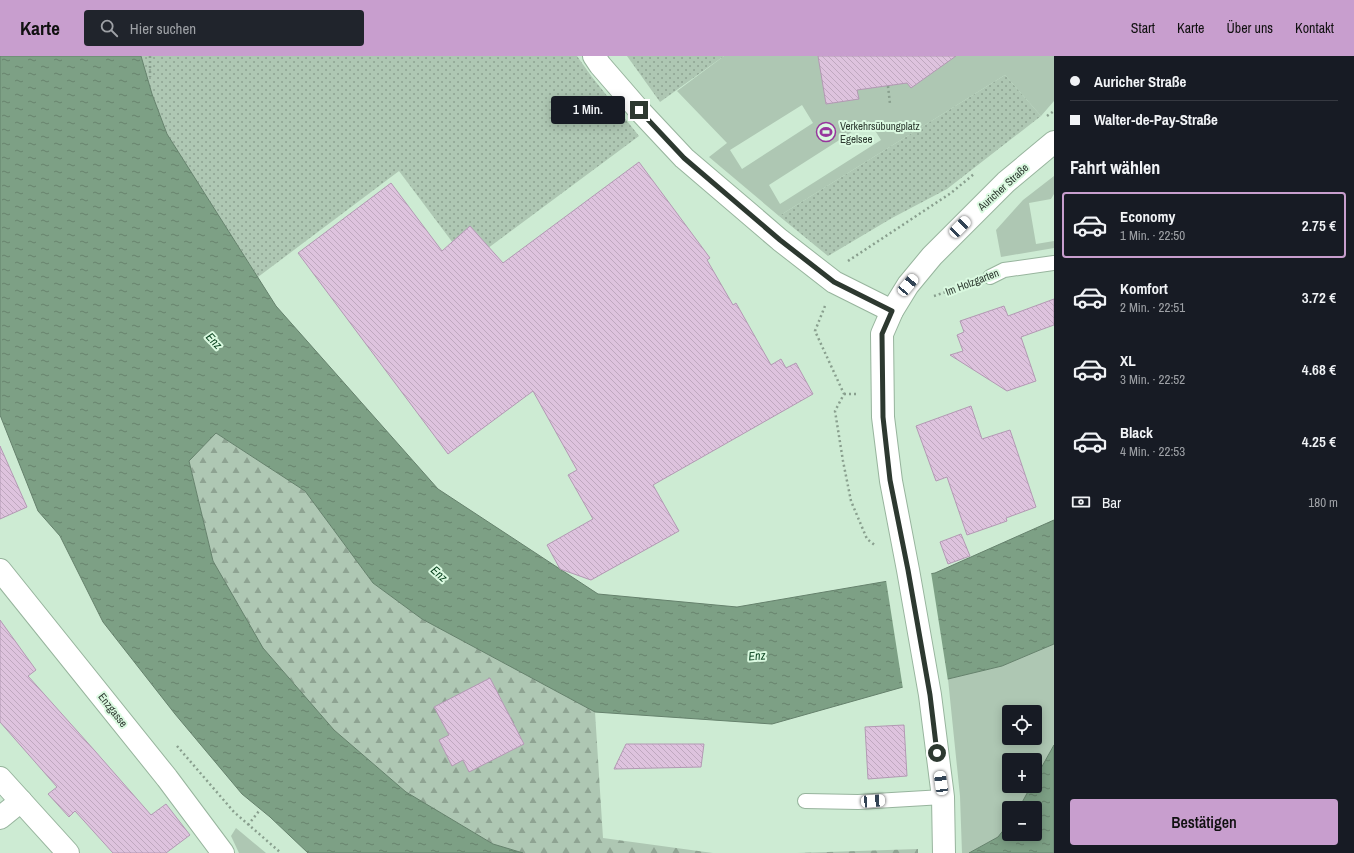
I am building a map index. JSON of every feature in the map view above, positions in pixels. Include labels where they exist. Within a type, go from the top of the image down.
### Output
[{"type":"street","points":[[594,56],[639,110],[684,158],[780,240],[834,282],[892,311]]},
{"type":"street","name":"Auricher Straße","points":[[944,853],[943,797],[928,688],[907,565],[890,480],[883,417],[882,334],[892,311],[908,285],[941,246],[1006,182],[1054,142]]},
{"type":"street","name":"Enzgasse","points":[[0,570],[167,778],[223,853]]},
{"type":"street","points":[[0,778],[68,853]]},
{"type":"street","points":[[0,818],[21,801]]},
{"type":"lane","name":"Im Holzgarten","points":[[990,277],[1004,270],[1054,263]]},
{"type":"lane","points":[[805,801],[858,802],[943,797]]},
{"type":"path","points":[[150,56],[150,76]]},
{"type":"path","points":[[888,86],[890,104]]},
{"type":"path","points":[[1042,119],[1054,111]]},
{"type":"path","points":[[834,282],[840,266],[951,193],[975,173]]},
{"type":"path","name":"Im Holzgarten","points":[[930,298],[990,277]]},
{"type":"path","points":[[826,302],[815,331],[844,394],[835,411],[851,501],[867,539],[895,560],[907,565]]},
{"type":"path","points":[[248,825],[259,811]]},
{"type":"green space","points":[[141,56],[577,56],[639,136],[468,263],[399,171],[258,277],[167,134],[152,94]]},
{"type":"green space","points":[[627,56],[724,56],[660,102]]},
{"type":"green space","name":"Verkehrsübungplatz Egelsee","points":[[724,56],[1054,56],[1054,101],[1041,116],[1005,75],[779,216],[709,157],[727,143],[677,91]],"holes":[[[802,105],[813,123],[742,169],[730,150]],[[869,121],[881,140],[780,204],[769,185]]]},
{"type":"green space","points":[[1005,75],[1041,116],[947,189],[892,218],[828,256],[779,216]]},
{"type":"green space","points":[[1054,176],[1054,194],[1051,199],[1029,203],[1036,244],[1054,241],[1054,248],[1001,257],[996,230],[1023,200]]},
{"type":"green space","points":[[216,433],[305,491],[373,583],[422,619],[595,712],[603,838],[713,853],[523,853],[493,844],[406,792],[334,730],[263,648],[213,561],[189,460]]},
{"type":"green space","points":[[1054,644],[1054,745],[1042,766],[1042,753],[1002,753],[1002,793],[1027,793],[1023,801],[1002,801],[1002,832],[998,837],[969,853],[962,853],[960,796],[948,679],[1002,666]]},
{"type":"green space","points":[[236,828],[266,853],[239,853],[231,836]]},
{"type":"green space","points":[[918,849],[918,853],[797,853]]},
{"type":"water","name":"Enz","points":[[0,56],[141,56],[152,94],[167,134],[276,306],[438,489],[598,594],[737,607],[935,573],[1054,520],[1054,644],[1002,666],[948,679],[903,687],[772,724],[595,712],[422,619],[373,583],[305,491],[216,433],[189,461],[213,561],[263,648],[334,730],[406,792],[493,844],[523,853],[308,853],[270,817],[242,794],[175,714],[103,622],[60,536],[38,511],[0,415]]},
{"type":"water","points":[[1054,745],[1054,853],[969,853],[998,837],[1002,832],[1002,841],[1042,841],[1042,801],[1023,801],[1027,793],[1042,793],[1042,766]]},
{"type":"pier","points":[[931,572],[948,681],[903,689],[886,580]]},
{"type":"building","points":[[818,56],[956,56],[911,88],[907,83],[857,90],[859,99],[826,104]]},
{"type":"building","points":[[639,162],[710,258],[707,260],[733,305],[736,303],[771,365],[781,359],[786,368],[796,363],[813,394],[653,485],[679,531],[591,580],[560,569],[547,545],[593,519],[568,475],[577,470],[533,391],[448,454],[298,253],[391,183],[442,251],[470,226],[503,263]]},
{"type":"building","points":[[1054,299],[1054,325],[1021,337],[1036,381],[1007,391],[950,355],[963,351],[957,335],[964,332],[960,321],[1004,306],[1008,316]]},
{"type":"building","points":[[971,406],[982,439],[1010,430],[1036,507],[1006,518],[1007,521],[967,535],[947,477],[936,481],[916,426]]},
{"type":"building","points":[[0,446],[27,507],[0,519]]},
{"type":"building","points":[[961,534],[970,556],[948,564],[940,542]]},
{"type":"building","points":[[0,620],[36,670],[28,676],[151,815],[166,804],[190,835],[166,853],[113,853],[75,811],[69,817],[48,794],[57,787],[0,722]]},
{"type":"building","points":[[490,678],[524,744],[469,772],[463,760],[452,766],[439,740],[449,735],[434,707]]},
{"type":"building","points":[[904,725],[907,776],[868,779],[865,727]]},
{"type":"building","points":[[626,744],[704,744],[701,767],[614,769]]},
{"type":"place","name":"Verkehrsübungplatz Egelsee","points":[[826,132]]},
{"type":"route","points":[[639,110],[684,158],[780,240],[834,282],[892,311],[882,334],[883,417],[890,480],[908,570],[930,695],[937,753]]}]
